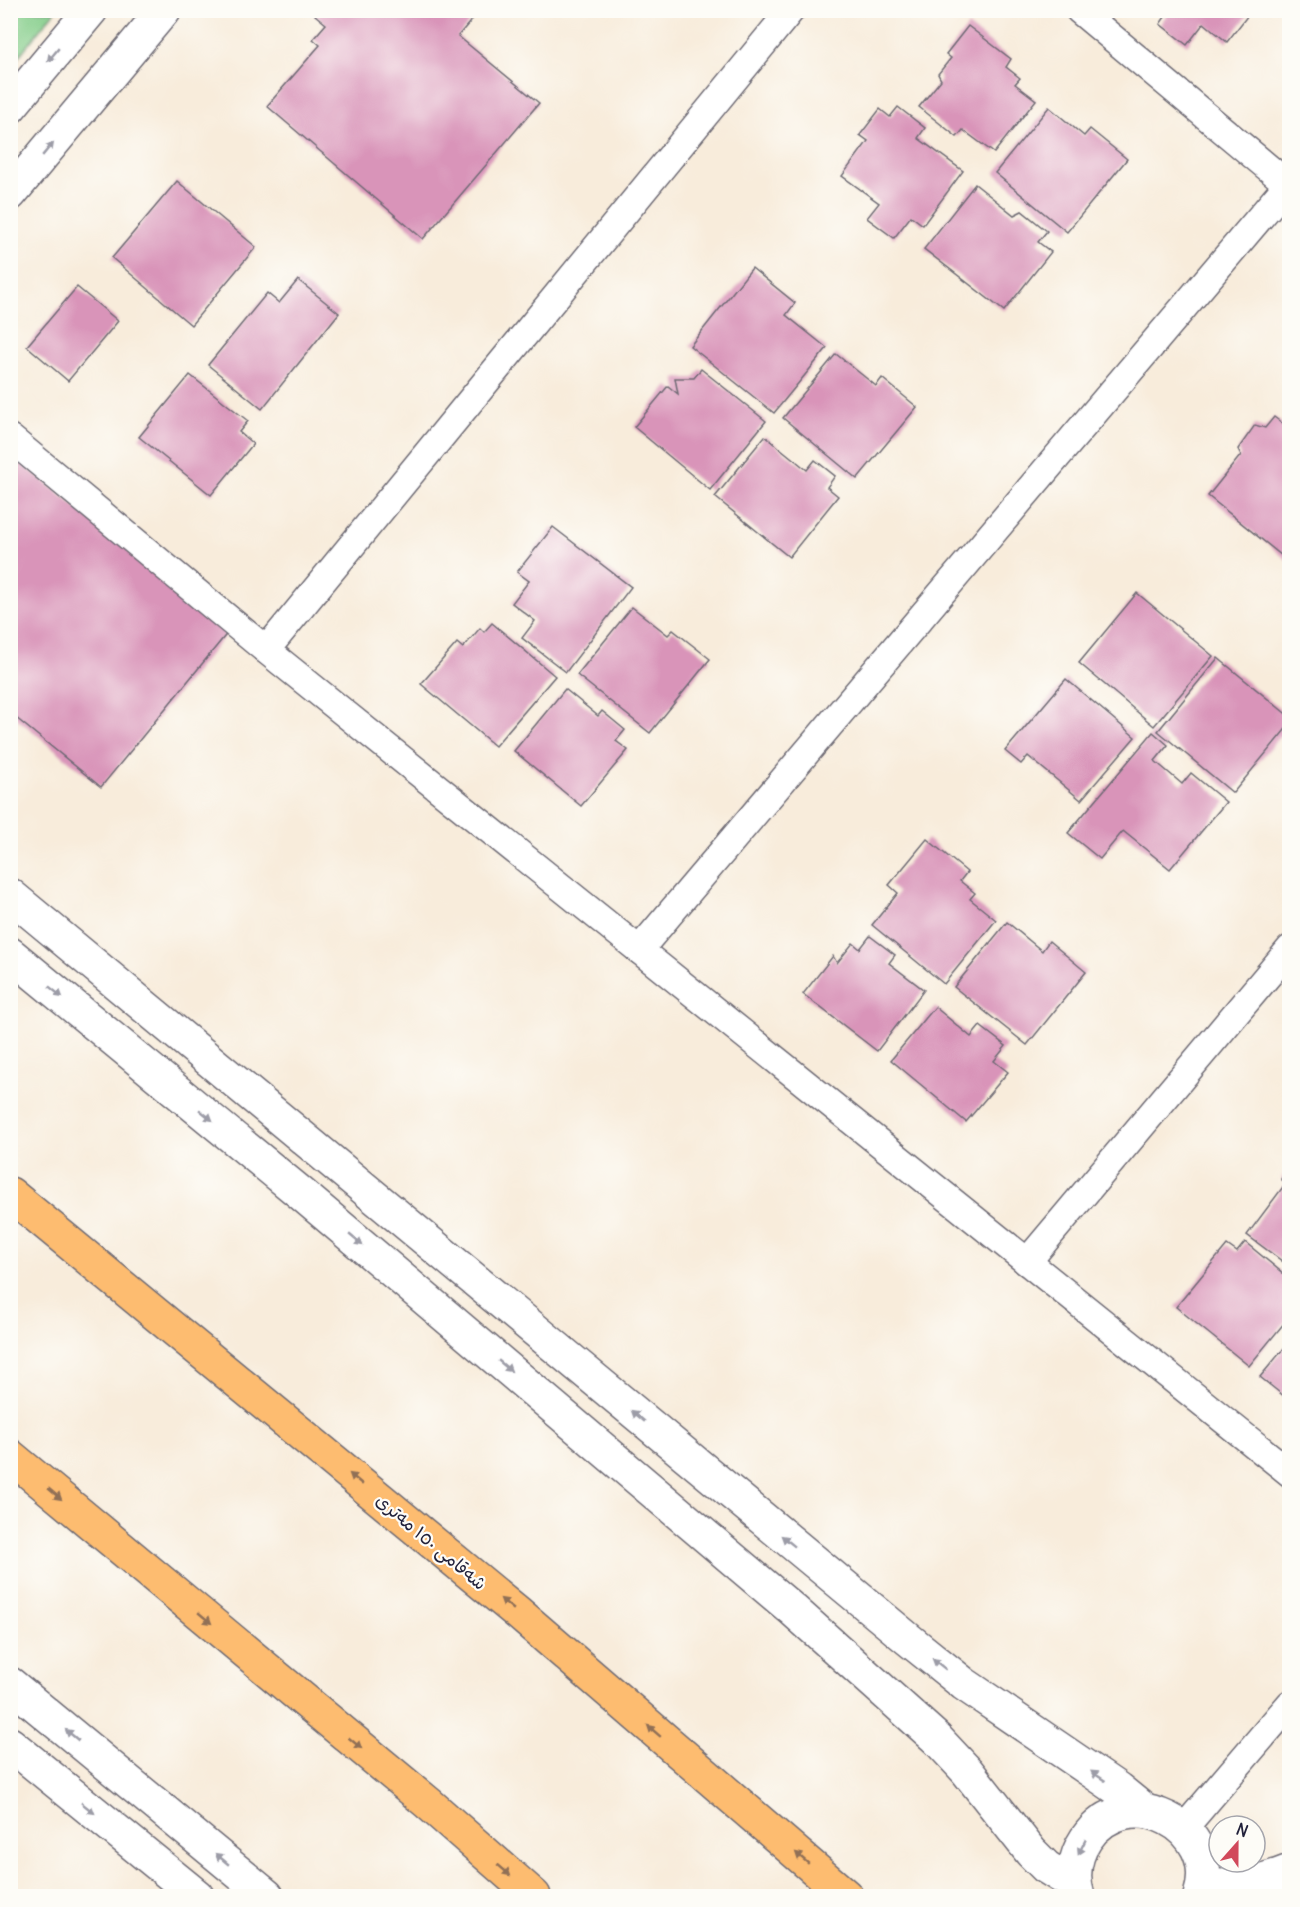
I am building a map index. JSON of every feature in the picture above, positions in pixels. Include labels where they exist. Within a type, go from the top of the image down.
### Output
[{"type":"highway","name":"شەقامی ١٥٠ مەتری","points":[[10,1194],[517,1612],[846,1896]]},
{"type":"highway","points":[[10,1456],[428,1803],[534,1896]]},
{"type":"street","points":[[10,107],[91,10]]},
{"type":"street","points":[[10,194],[164,10]]},
{"type":"street","points":[[266,650],[791,10]]},
{"type":"street","points":[[639,950],[1289,184],[1079,10]]},
{"type":"street","points":[[10,438],[266,650],[1290,1473]]},
{"type":"street","points":[[10,895],[899,1632],[974,1691],[1145,1811]]},
{"type":"street","points":[[1027,1262],[1290,949]]},
{"type":"street","points":[[10,954],[317,1206],[769,1589],[937,1739],[967,1771],[1031,1852],[1076,1891]]},
{"type":"street","points":[[10,1684],[267,1896]]},
{"type":"street","points":[[1184,1828],[1290,1704]]},
{"type":"street","points":[[10,1744],[197,1896]]},
{"type":"street","points":[[1076,1891],[1075,1866],[1081,1847],[1092,1831],[1107,1819],[1126,1812],[1145,1811],[1166,1816],[1184,1828],[1197,1845],[1203,1865],[1202,1892],[1277,1882]]},
{"type":"green space","points":[[10,11],[55,11],[11,66]]},
{"type":"building","points":[[319,10],[468,10],[475,16],[458,36],[539,103],[423,239],[267,106],[320,45],[313,39],[326,24],[315,15]]},
{"type":"building","points":[[1170,10],[1252,10],[1227,42],[1204,23],[1187,45],[1160,24]]},
{"type":"building","points":[[968,26],[1011,59],[1006,67],[1020,78],[1015,84],[1036,100],[994,153],[963,130],[957,137],[919,107],[941,80],[938,74],[951,58],[946,54]]},
{"type":"building","points":[[898,107],[925,128],[918,138],[963,171],[923,225],[911,216],[894,238],[867,218],[879,203],[842,176],[868,141],[860,135],[880,109],[890,117]]},
{"type":"building","points":[[1049,107],[1084,136],[1090,129],[1127,159],[1067,232],[995,173]]},
{"type":"building","points":[[177,181],[256,247],[191,325],[112,258]]},
{"type":"building","points":[[975,184],[1014,215],[1022,211],[1047,231],[1038,242],[1051,252],[1004,311],[924,249]]},
{"type":"building","points":[[752,268],[795,303],[786,315],[827,348],[774,413],[690,346]]},
{"type":"building","points":[[298,280],[339,313],[262,409],[208,365],[267,293],[279,303]]},
{"type":"building","points":[[77,287],[118,321],[68,381],[27,346]]},
{"type":"building","points":[[836,354],[876,386],[882,378],[917,407],[857,479],[783,418]]},
{"type":"building","points":[[701,369],[766,421],[710,490],[634,427],[668,386],[678,394],[675,378],[694,378]]},
{"type":"building","points":[[190,375],[248,421],[239,432],[253,444],[211,495],[139,437]]},
{"type":"building","points":[[1274,417],[1290,429],[1290,557],[1287,560],[1208,496],[1241,455],[1238,449],[1255,425],[1265,428]]},
{"type":"building","points":[[765,436],[807,470],[815,460],[835,476],[827,487],[838,496],[789,557],[715,497]]},
{"type":"building","points":[[10,454],[229,631],[101,787],[10,713]]},
{"type":"building","points":[[553,527],[631,587],[566,672],[522,638],[535,621],[512,603],[529,581],[517,572]]},
{"type":"building","points":[[1137,593],[1213,656],[1154,726],[1079,663]]},
{"type":"building","points":[[632,607],[668,635],[673,630],[710,659],[650,733],[577,675]]},
{"type":"building","points":[[492,623],[555,676],[495,746],[421,684],[457,643],[463,648],[480,628],[484,632]]},
{"type":"building","points":[[1218,658],[1290,717],[1290,724],[1233,793],[1158,731]]},
{"type":"building","points":[[1066,679],[1135,737],[1081,800],[1028,756],[1021,764],[1005,751]]},
{"type":"building","points":[[565,689],[598,716],[602,711],[625,730],[616,741],[628,750],[581,806],[514,751]]},
{"type":"building","points":[[1153,732],[1168,745],[1155,761],[1182,784],[1191,773],[1226,802],[1170,869],[1123,831],[1100,859],[1068,833]]},
{"type":"building","points":[[927,839],[967,872],[960,881],[975,893],[970,899],[996,920],[944,984],[872,925],[898,893],[889,885]]},
{"type":"building","points":[[1007,922],[1042,951],[1049,941],[1086,972],[1027,1045],[954,987]]},
{"type":"building","points":[[870,936],[895,955],[889,963],[924,990],[877,1051],[803,994],[833,956],[837,963],[853,943],[860,949]]},
{"type":"building","points":[[935,1007],[971,1037],[980,1026],[1006,1046],[994,1061],[1008,1072],[966,1122],[891,1060]]},
{"type":"building","points":[[1290,1167],[1290,1267],[1247,1235],[1286,1183],[1281,1179]]},
{"type":"building","points":[[1245,1242],[1290,1279],[1290,1288],[1287,1292],[1290,1294],[1290,1316],[1249,1366],[1176,1307],[1227,1245],[1237,1252]]},
{"type":"building","points":[[1290,1341],[1290,1401],[1260,1377]]}]
